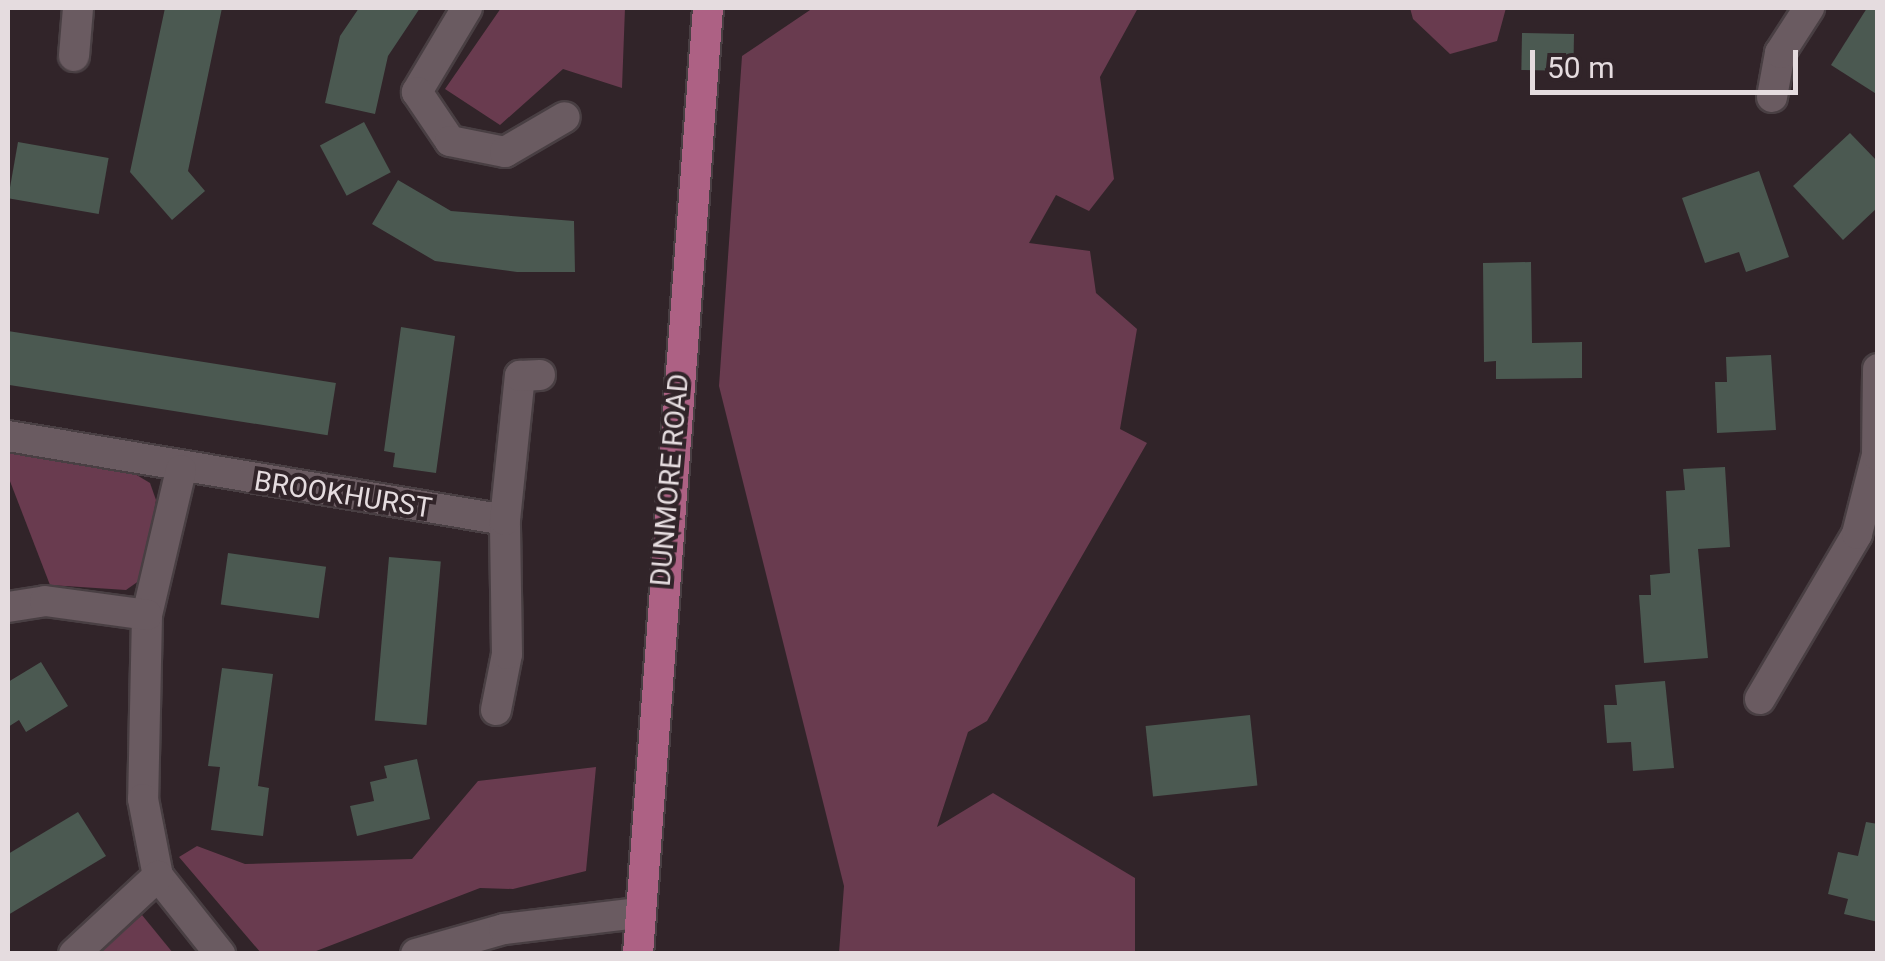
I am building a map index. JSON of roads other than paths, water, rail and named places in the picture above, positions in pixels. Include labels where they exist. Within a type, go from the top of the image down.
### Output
[{"type":"main road","name":"DUNMORE ROAD","points":[[638,954],[708,8]]},
{"type":"street","points":[[74,56],[78,8]]},
{"type":"street","points":[[467,8],[417,92],[450,141],[505,152],[564,117]]},
{"type":"street","points":[[1772,97],[1780,53],[1809,8]]},
{"type":"street","points":[[1760,699],[1856,534],[1877,455],[1878,369]]},
{"type":"street","points":[[496,710],[507,654],[505,520],[520,376],[540,375]]},
{"type":"street","name":"BROOKHURST","points":[[8,436],[181,470],[505,520]]},
{"type":"street","points":[[181,470],[147,615],[144,799],[158,876],[220,954]]},
{"type":"street","points":[[8,608],[45,601],[147,615]]},
{"type":"street","points":[[74,954],[158,876]]},
{"type":"street","points":[[416,954],[504,929],[639,913]]}]
